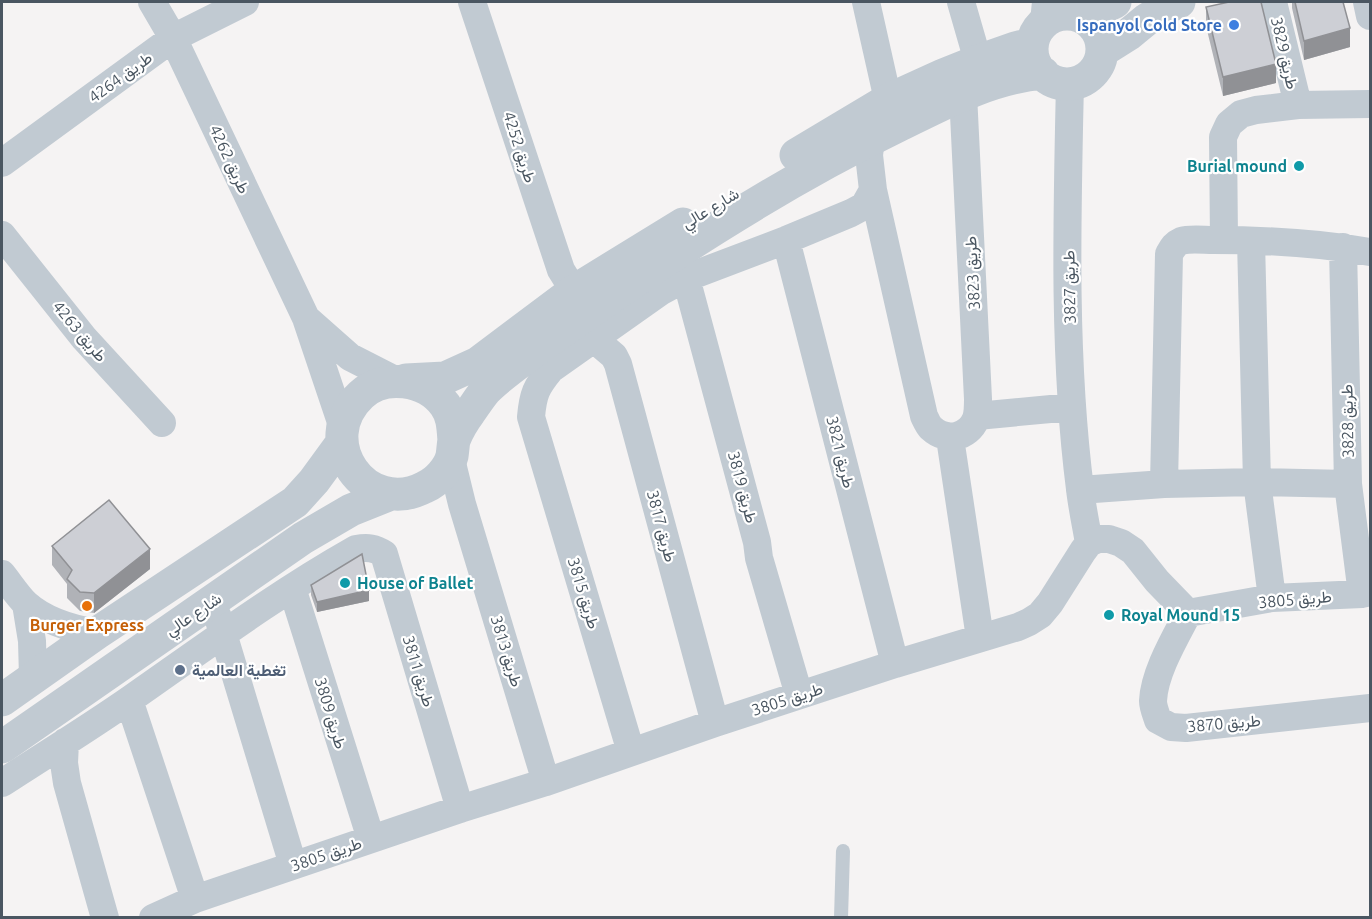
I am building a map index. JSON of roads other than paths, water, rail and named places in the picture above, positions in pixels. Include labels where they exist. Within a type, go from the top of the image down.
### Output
[{"type":"street","name":"طريق 4262","points":[[152,2],[173,38],[306,318],[342,434]]},
{"type":"street","name":"طريق 4264","points":[[2,163],[173,38],[245,2]]},
{"type":"street","name":"طريق 4252","points":[[472,2],[561,270],[574,291]]},
{"type":"street","points":[[866,2],[888,100]]},
{"type":"street","points":[[961,2],[978,61]]},
{"type":"street","points":[[1077,11],[1098,32],[1102,51],[1095,69],[1080,81],[1047,45],[1051,17],[1115,2]]},
{"type":"street","points":[[1102,51],[1146,20],[1179,2]]},
{"type":"street","name":"طريق 3829","points":[[1273,2],[1298,105]]},
{"type":"street","points":[[1367,2],[1371,16]]},
{"type":"street","name":"شارع عالي","points":[[397,381],[445,378],[477,363],[574,291],[888,100],[978,61],[1016,48],[1047,45]]},
{"type":"street","name":"شارع عالي","points":[[453,450],[468,415],[485,391],[519,362],[584,331],[708,233],[870,139],[963,94],[1022,75],[1047,45]]},
{"type":"street","name":"طريق 3827","points":[[1047,45],[1068,202],[1068,299],[1072,407],[1080,490],[1089,543]]},
{"type":"street","name":"طريق 3823","points":[[963,94],[977,416]]},
{"type":"street","name":"طريق 3829","points":[[1238,240],[1223,137],[1229,124],[1241,114],[1256,110],[1298,105],[1371,104]]},
{"type":"street","points":[[870,139],[869,155],[873,190],[924,416],[930,427],[940,435],[950,438],[967,431],[977,416],[1072,407]]},
{"type":"street","name":"طريق 3815","points":[[631,752],[531,417],[532,399],[539,382],[584,331],[686,278],[851,213],[864,206],[873,190]]},
{"type":"street","name":"طريق 4263","points":[[2,235],[84,338],[162,423]]},
{"type":"street","name":"طريق 3821","points":[[786,240],[895,664]]},
{"type":"street","points":[[1238,240],[1257,482],[1272,598]]},
{"type":"street","name":"طريق 3828","points":[[1164,484],[1168,254],[1173,246],[1182,241],[1238,240],[1357,250],[1348,484],[1366,593]]},
{"type":"street","name":"طريق 3819","points":[[686,278],[758,542],[759,558],[800,695]]},
{"type":"street","name":"طريق 4262","points":[[306,318],[350,357],[397,381]]},
{"type":"street","name":"طريق 3817","points":[[584,331],[614,356],[622,377],[715,723]]},
{"type":"street","points":[[2,700],[97,633],[295,502],[314,481],[342,434],[350,407],[362,393],[379,384],[397,381],[417,384],[433,392],[446,406],[453,423],[453,450],[442,475],[427,487],[410,494],[391,494],[373,489],[358,478],[347,463],[342,434]]},
{"type":"street","points":[[950,438],[980,638]]},
{"type":"street","name":"طريق 3813","points":[[453,450],[467,519],[546,782]]},
{"type":"street","points":[[1080,490],[1164,484],[1257,482],[1348,484]]},
{"type":"street","points":[[427,487],[449,501],[467,519]]},
{"type":"street","name":"شارع عالي","points":[[2,747],[303,538],[351,510],[391,494]]},
{"type":"street","points":[[1089,543],[1098,539],[1109,539],[1133,551],[1157,581],[1188,613]]},
{"type":"street","name":"طريق 3805","points":[[153,918],[195,899],[460,808],[546,782],[895,664],[1018,627],[1040,615],[1089,543]]},
{"type":"street","name":"طريق 3811","points":[[292,588],[356,549],[376,548],[384,554],[460,808]]},
{"type":"street","points":[[2,574],[27,604],[42,615],[78,630],[97,633]]},
{"type":"street","points":[[2,783],[129,700],[292,588]]},
{"type":"street","name":"طريق 3809","points":[[292,588],[370,839]]},
{"type":"street","name":"طريق 3805","points":[[1188,613],[1272,598],[1366,593]]},
{"type":"street","points":[[213,601],[293,865]]},
{"type":"street","points":[[27,604],[33,640],[33,677]]},
{"type":"street","name":"طريق 3870","points":[[1188,613],[1168,650],[1155,690],[1153,704],[1158,720],[1171,727],[1186,728],[1371,708]]},
{"type":"street","points":[[129,700],[195,899]]},
{"type":"street","points":[[65,742],[66,783],[105,918]]},
{"type":"street","points":[[30,765],[50,772],[66,783]]},
{"type":"lane","points":[[841,918],[843,851]]},
{"type":"place","name":"Ispanyol Cold Store","points":[[1234,25]]},
{"type":"place","name":"Burial mound","points":[[1299,166]]},
{"type":"place","name":"House of Ballet","points":[[345,583]]},
{"type":"place","name":"Burger Express","points":[[87,606]]},
{"type":"place","name":"Royal Mound 15","points":[[1109,615]]},
{"type":"place","name":"تغطية العالمية","points":[[180,670]]}]
